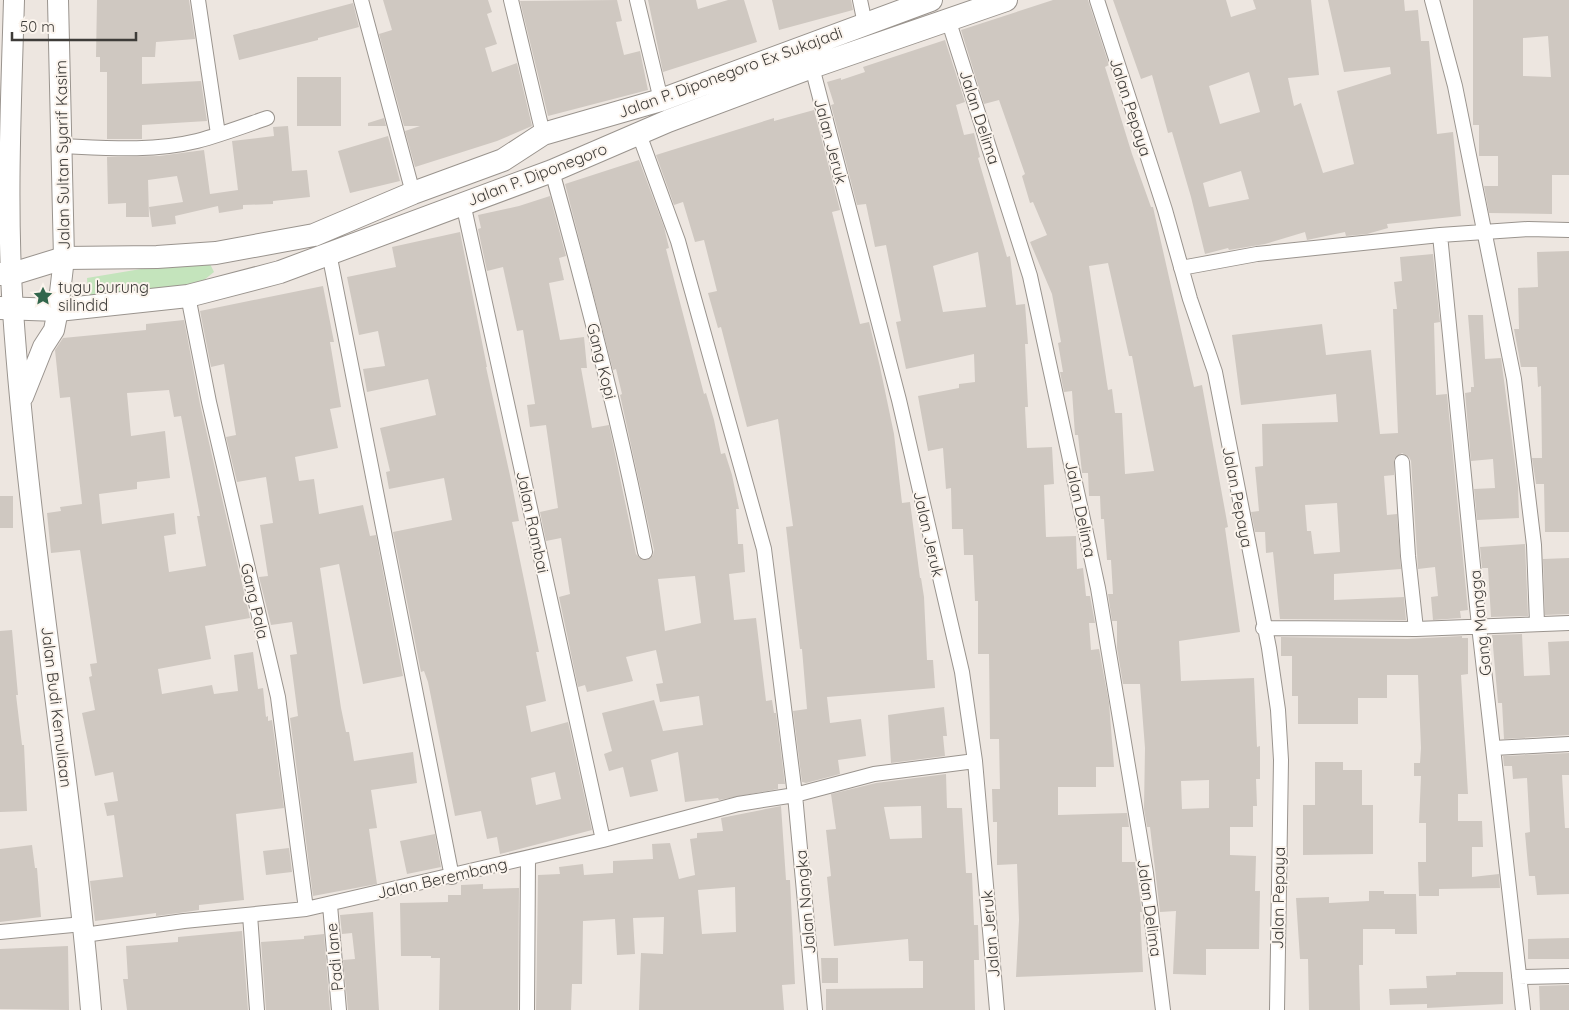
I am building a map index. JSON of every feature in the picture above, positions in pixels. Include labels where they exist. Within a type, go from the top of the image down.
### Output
[{"type":"main road","name":"Jalan P. Diponegoro Ex Sukajadi","points":[[6,274],[64,258],[157,258],[216,252],[289,241],[314,235],[413,193],[503,160],[543,134],[660,100],[931,0]]},
{"type":"main road","name":"Jalan P. Diponegoro","points":[[6,308],[58,310],[188,296],[280,272],[552,171],[639,134],[812,67],[1006,0]]},
{"type":"street","name":"Jalan Budi Kemuliaan","points":[[14,0],[5,135],[6,308],[56,688],[84,929],[91,1010]]},
{"type":"street","name":"Jalan Sultan Syarif Kasim","points":[[58,0],[64,258],[58,310]]},
{"type":"street","points":[[198,0],[218,134]]},
{"type":"street","points":[[361,0],[413,193]]},
{"type":"street","points":[[511,0],[543,134]]},
{"type":"street","points":[[637,0],[660,100]]},
{"type":"street","points":[[860,0],[865,24]]},
{"type":"street","name":"Jalan Pepaya","points":[[1097,0],[1215,372],[1268,648],[1280,735],[1277,1010]]},
{"type":"street","points":[[1432,0],[1455,86],[1486,232],[1514,379],[1534,545],[1537,623]]},
{"type":"street","name":"Jalan Delima","points":[[948,20],[1030,276],[1098,588],[1146,873],[1163,1010]]},
{"type":"street","name":"Jalan Jeruk","points":[[812,67],[899,400],[962,672],[976,761],[997,1010]]},
{"type":"street","points":[[62,146],[128,149],[160,147],[196,141],[267,118]]},
{"type":"street","name":"Jalan Nangka","points":[[639,134],[678,241],[764,549],[795,795],[815,1010]]},
{"type":"street","name":"Gang Kopi","points":[[552,171],[585,289],[629,469],[645,552]]},
{"type":"street","name":"Jalan Rambai","points":[[463,203],[603,840]]},
{"type":"street","points":[[1181,268],[1257,254],[1440,235],[1528,229],[1569,230]]},
{"type":"street","name":"Gang Mangga","points":[[1440,235],[1479,626],[1524,1010]]},
{"type":"street","points":[[329,253],[452,877]]},
{"type":"street","name":"Gang Pala","points":[[188,296],[209,402],[278,697],[306,909]]},
{"type":"street","name":"Jalan Budi Kemuliaan","points":[[20,403],[43,347],[54,330],[58,310]]},
{"type":"street","points":[[1402,462],[1408,556],[1416,629]]},
{"type":"street","points":[[1263,628],[1416,629],[1569,623]]},
{"type":"street","points":[[1494,748],[1569,744]]},
{"type":"street","name":"Jalan Berembang","points":[[0,932],[84,929],[306,909],[452,877],[738,804],[795,795],[874,774],[976,761]]},
{"type":"street","points":[[528,858],[528,1010]]},
{"type":"street","name":"Padi lane","points":[[330,904],[339,1010]]},
{"type":"street","points":[[250,915],[257,1010]]},
{"type":"street","points":[[1519,977],[1569,976]]},
{"type":"green space","points":[[183,262],[209,262],[214,272],[199,284],[89,307],[87,278]]},
{"type":"building","points":[[97,0],[189,0],[195,39],[156,42],[155,57],[142,57],[142,84],[201,81],[207,121],[142,125],[142,139],[107,139],[107,72],[100,72],[100,57],[96,57]]},
{"type":"building","points":[[383,0],[488,0],[492,12],[487,14],[497,44],[485,48],[492,72],[517,63],[532,126],[497,141],[415,167],[405,131],[420,126],[404,126],[379,34],[392,30]]},
{"type":"building","points":[[617,0],[622,21],[616,22],[624,55],[640,51],[648,90],[548,116],[520,1]]},
{"type":"building","points":[[648,0],[696,0],[698,9],[728,0],[744,0],[757,42],[663,72]]},
{"type":"building","points":[[772,0],[851,0],[853,10],[779,30]]},
{"type":"building","points":[[1053,0],[1088,0],[1109,65],[1105,67],[1132,154],[1151,207],[1153,207],[1194,387],[1202,385],[1228,527],[1225,528],[1240,632],[1179,641],[1181,681],[1254,678],[1257,747],[1260,746],[1260,779],[1256,779],[1257,806],[1253,806],[1253,827],[1230,827],[1230,855],[1256,856],[1255,891],[1260,891],[1259,949],[1206,949],[1206,975],[1173,974],[1176,911],[1160,912],[1150,827],[1147,827],[1144,809],[1145,748],[1140,684],[1123,684],[1117,648],[1117,621],[1112,621],[1108,594],[1113,594],[1111,560],[1107,560],[1104,519],[1101,519],[1100,496],[1089,496],[1088,473],[1082,473],[1078,435],[1075,435],[1072,391],[1064,392],[1060,372],[1063,372],[1058,343],[1061,342],[1052,294],[1030,242],[1047,235],[1033,202],[1030,203],[1022,176],[1025,174],[999,100],[984,104],[961,30]],"holes":[[[1108,263],[1129,356],[1132,356],[1154,471],[1125,474],[1122,413],[1115,413],[1112,389],[1108,390],[1089,266]],[[1209,780],[1209,808],[1182,809],[1181,781]]]},
{"type":"building","points":[[1113,0],[1226,0],[1231,17],[1256,9],[1253,0],[1311,0],[1319,75],[1288,78],[1294,106],[1301,103],[1323,173],[1354,164],[1337,91],[1391,74],[1390,67],[1344,72],[1328,0],[1404,0],[1405,11],[1418,10],[1421,41],[1429,41],[1437,134],[1453,132],[1461,216],[1387,224],[1388,228],[1367,234],[1346,236],[1345,232],[1307,240],[1305,232],[1265,244],[1229,250],[1228,248],[1205,254],[1172,132],[1168,133],[1152,75],[1141,79]],"holes":[[[1249,72],[1260,112],[1220,124],[1209,86]],[[1241,171],[1249,199],[1209,207],[1203,183]]]},
{"type":"building","points":[[1473,0],[1569,0],[1569,175],[1552,175],[1552,214],[1489,213],[1484,186],[1498,186],[1498,156],[1479,156],[1479,125],[1473,125]],"holes":[[[1548,36],[1551,77],[1523,76],[1523,38]]]},
{"type":"building","points":[[353,3],[359,27],[318,38],[318,40],[239,60],[233,35]]},
{"type":"building","points":[[945,40],[965,102],[956,105],[964,135],[974,133],[980,157],[978,158],[1007,257],[1010,256],[1016,305],[1025,304],[1028,344],[1025,344],[1028,407],[1025,407],[1027,448],[1052,447],[1054,484],[1044,485],[1046,537],[1076,536],[1077,569],[1083,568],[1086,596],[1090,596],[1095,623],[1089,623],[1091,650],[1099,649],[1109,703],[1114,767],[1096,767],[1096,787],[1058,787],[1058,815],[1127,813],[1129,827],[1122,827],[1122,862],[1135,862],[1142,912],[1140,912],[1143,972],[1016,977],[1019,920],[1017,864],[997,865],[997,822],[993,822],[992,789],[1000,789],[999,739],[990,739],[989,654],[978,654],[978,601],[975,601],[973,555],[964,555],[963,529],[952,529],[951,488],[946,489],[943,448],[928,451],[918,396],[959,388],[959,384],[975,382],[974,354],[906,369],[896,322],[901,321],[886,245],[875,247],[866,204],[857,205],[831,105],[834,104],[827,82],[841,78],[841,80],[865,72],[863,67]],"holes":[[[978,252],[986,307],[943,312],[933,266]]]},
{"type":"building","points":[[297,77],[341,77],[341,126],[297,126]]},
{"type":"building","points":[[814,110],[840,210],[832,212],[860,324],[869,322],[880,367],[894,434],[902,503],[910,502],[924,597],[927,660],[933,660],[935,688],[827,697],[830,723],[861,719],[866,756],[838,760],[840,774],[806,783],[802,782],[793,711],[807,709],[802,649],[800,649],[786,527],[793,526],[778,419],[747,427],[721,327],[718,328],[708,293],[717,291],[704,240],[695,242],[683,202],[674,205],[656,155],[774,118],[774,121]]},
{"type":"building","points":[[384,118],[386,126],[368,126],[368,123]]},
{"type":"building","points":[[288,126],[292,171],[307,170],[310,197],[273,201],[273,204],[243,205],[243,209],[219,213],[218,206],[175,216],[176,224],[152,227],[149,207],[183,202],[177,176],[148,180],[149,217],[126,217],[126,203],[108,204],[107,157],[159,156],[204,150],[210,194],[238,190],[232,141],[274,136],[273,127]]},
{"type":"building","points":[[388,136],[400,181],[350,193],[338,151]]},
{"type":"building","points":[[639,160],[664,227],[669,248],[666,249],[704,394],[706,393],[714,420],[721,454],[725,453],[732,475],[739,509],[736,509],[738,544],[743,544],[745,572],[729,574],[734,620],[756,618],[766,701],[772,700],[774,713],[776,713],[785,784],[778,784],[778,789],[719,800],[718,798],[685,802],[678,752],[651,760],[658,791],[630,797],[623,767],[609,771],[604,754],[612,751],[602,713],[654,700],[663,731],[703,725],[699,696],[660,702],[656,684],[663,683],[656,650],[626,657],[633,681],[587,692],[585,685],[578,687],[559,597],[570,594],[561,538],[546,541],[540,512],[558,508],[546,425],[530,427],[527,405],[535,404],[523,330],[517,331],[503,267],[487,271],[478,229],[481,228],[478,215],[519,206],[550,196],[566,256],[559,258],[564,280],[549,283],[560,340],[584,337],[587,368],[581,368],[592,428],[609,425],[636,554],[642,560],[647,560],[653,555],[654,550],[620,395],[622,394],[616,369],[613,370],[565,184]],"holes":[[[695,576],[701,623],[665,631],[658,579]]]},
{"type":"building","points":[[460,232],[486,367],[519,521],[512,522],[539,652],[536,652],[546,701],[526,706],[531,732],[568,722],[592,830],[500,854],[497,837],[487,839],[481,811],[455,816],[428,682],[424,671],[421,672],[393,532],[452,520],[444,478],[389,489],[386,472],[390,471],[380,428],[436,415],[428,379],[367,392],[363,369],[385,366],[378,331],[359,335],[347,277],[396,267],[392,247]],"holes":[[[555,772],[561,799],[536,805],[531,778]]]},
{"type":"building","points":[[1569,251],[1569,532],[1545,532],[1544,484],[1536,484],[1532,458],[1542,458],[1541,386],[1538,387],[1537,367],[1521,367],[1514,329],[1519,329],[1518,288],[1538,287],[1537,252]]},
{"type":"building","points":[[1433,254],[1440,322],[1434,323],[1436,395],[1447,394],[1468,610],[1460,611],[1461,618],[1433,620],[1431,597],[1438,596],[1435,567],[1418,569],[1411,461],[1409,457],[1402,453],[1394,459],[1394,475],[1384,476],[1387,515],[1397,514],[1401,569],[1334,574],[1334,600],[1404,597],[1406,620],[1280,619],[1273,552],[1266,553],[1265,532],[1255,532],[1251,512],[1259,511],[1255,467],[1263,466],[1262,424],[1338,422],[1336,394],[1241,405],[1232,335],[1322,324],[1326,355],[1371,350],[1380,434],[1398,433],[1393,309],[1397,309],[1394,282],[1402,281],[1400,257]],"holes":[[[1337,503],[1340,552],[1314,554],[1311,531],[1307,531],[1305,505]]]},
{"type":"building","points":[[323,286],[334,342],[330,342],[341,407],[330,409],[338,448],[295,457],[299,481],[314,479],[319,514],[363,505],[370,536],[376,535],[403,676],[363,684],[339,564],[320,568],[341,708],[346,732],[349,732],[354,761],[413,752],[417,783],[371,790],[377,828],[369,829],[377,884],[313,896],[290,718],[298,716],[290,655],[297,654],[292,622],[271,625],[259,577],[268,576],[260,525],[273,523],[266,477],[237,482],[226,437],[236,435],[224,364],[211,367],[200,311]]},
{"type":"building","points":[[1468,315],[1483,315],[1485,359],[1501,358],[1518,486],[1519,518],[1477,520],[1474,489],[1495,488],[1493,459],[1471,461],[1465,393],[1471,392],[1471,387],[1474,387]]},
{"type":"building","points":[[184,320],[200,404],[250,618],[205,626],[211,659],[158,669],[162,694],[212,685],[214,694],[238,691],[234,655],[253,652],[258,689],[263,688],[266,717],[268,716],[268,721],[272,720],[284,808],[236,814],[244,900],[199,905],[199,910],[179,913],[156,916],[156,913],[95,921],[90,881],[123,877],[114,815],[107,816],[104,803],[118,801],[113,772],[95,776],[82,713],[95,710],[89,677],[92,676],[90,664],[97,663],[80,550],[51,553],[47,513],[61,511],[60,507],[82,504],[70,397],[60,398],[55,350],[63,338],[146,330],[146,324]],"holes":[[[169,390],[174,417],[181,416],[200,516],[197,516],[206,566],[169,572],[164,536],[176,534],[174,513],[102,524],[99,494],[137,489],[137,482],[170,478],[165,431],[131,436],[127,393]]]},
{"type":"building","points":[[0,496],[13,496],[13,528],[0,528]]},
{"type":"building","points":[[1525,544],[1528,616],[1491,617],[1488,568],[1482,568],[1480,547]]},
{"type":"building","points":[[1569,558],[1569,614],[1545,615],[1543,559]]},
{"type":"building","points":[[12,630],[18,695],[16,695],[22,745],[24,745],[27,811],[0,812],[0,631]]},
{"type":"building","points":[[1522,634],[1524,676],[1550,675],[1548,642],[1569,641],[1569,735],[1504,739],[1502,703],[1498,703],[1492,635]]},
{"type":"building","points":[[1462,636],[1462,638],[1468,638],[1468,674],[1461,675],[1468,794],[1458,794],[1458,821],[1482,821],[1483,847],[1472,847],[1472,877],[1499,874],[1500,888],[1439,889],[1439,896],[1419,896],[1418,862],[1426,862],[1426,823],[1419,823],[1421,776],[1414,776],[1414,763],[1420,763],[1421,748],[1418,675],[1387,675],[1387,698],[1358,698],[1358,724],[1298,724],[1298,696],[1292,696],[1292,656],[1281,656],[1281,637],[1407,639]]},
{"type":"building","points":[[944,707],[947,736],[943,736],[945,756],[891,763],[888,715]]},
{"type":"building","points":[[1569,753],[1569,775],[1562,775],[1565,828],[1569,828],[1569,894],[1537,895],[1535,876],[1529,876],[1525,833],[1530,832],[1527,778],[1513,779],[1512,766],[1504,766],[1503,756]]},
{"type":"building","points":[[1315,762],[1343,762],[1343,770],[1362,770],[1362,805],[1373,805],[1373,854],[1303,855],[1303,805],[1315,805]]},
{"type":"building","points":[[946,774],[947,808],[962,808],[966,873],[972,873],[974,925],[978,925],[979,960],[974,960],[975,1010],[826,1010],[826,989],[923,988],[923,961],[909,961],[908,939],[834,946],[827,877],[831,876],[826,830],[836,829],[831,794],[876,783]],"holes":[[[921,806],[922,838],[890,839],[884,807]]]},
{"type":"building","points":[[781,806],[786,880],[790,880],[795,984],[782,985],[784,1010],[639,1010],[641,953],[663,954],[664,917],[633,918],[635,954],[617,955],[615,919],[583,921],[582,984],[572,984],[571,1010],[536,1010],[538,875],[560,874],[559,867],[583,864],[584,875],[613,873],[613,861],[653,859],[652,844],[670,843],[679,879],[695,875],[690,839],[697,838],[697,833],[723,831],[721,818]],"holes":[[[735,887],[736,932],[702,934],[698,890]]]},
{"type":"building","points":[[435,834],[441,867],[407,874],[400,841]]},
{"type":"building","points":[[32,845],[35,868],[37,868],[41,917],[0,922],[0,849]]},
{"type":"building","points":[[289,848],[292,872],[266,875],[263,851]]},
{"type":"building","points":[[483,884],[483,889],[519,888],[518,1010],[439,1010],[440,958],[431,958],[431,956],[401,956],[400,903],[448,902],[448,895],[461,895],[461,885]]},
{"type":"building","points":[[1369,891],[1384,891],[1384,894],[1416,894],[1417,934],[1395,934],[1395,929],[1363,929],[1363,965],[1359,965],[1360,1010],[1309,1010],[1308,959],[1300,959],[1296,898],[1329,897],[1329,903],[1369,901]]},
{"type":"building","points":[[373,912],[379,1010],[348,1010],[343,960],[355,959],[352,933],[342,934],[340,915]]},
{"type":"building","points":[[242,931],[248,1010],[127,1010],[123,979],[128,979],[126,946],[178,942],[178,937]]},
{"type":"building","points":[[324,934],[330,1010],[266,1010],[261,942],[304,939],[304,936]]},
{"type":"building","points":[[1569,938],[1569,959],[1528,959],[1528,939]]},
{"type":"building","points":[[68,946],[69,1010],[0,1009],[0,949]]},
{"type":"building","points":[[821,958],[838,958],[838,983],[822,983]]},
{"type":"building","points":[[1456,972],[1503,972],[1503,1004],[1427,1008],[1427,1004],[1390,1005],[1389,989],[1427,988],[1426,976],[1456,975]]},
{"type":"building","points":[[1569,985],[1569,1010],[1540,1010],[1539,986]]},
{"type":"place","name":"tugu burung silindid","points":[[43,296]]}]
